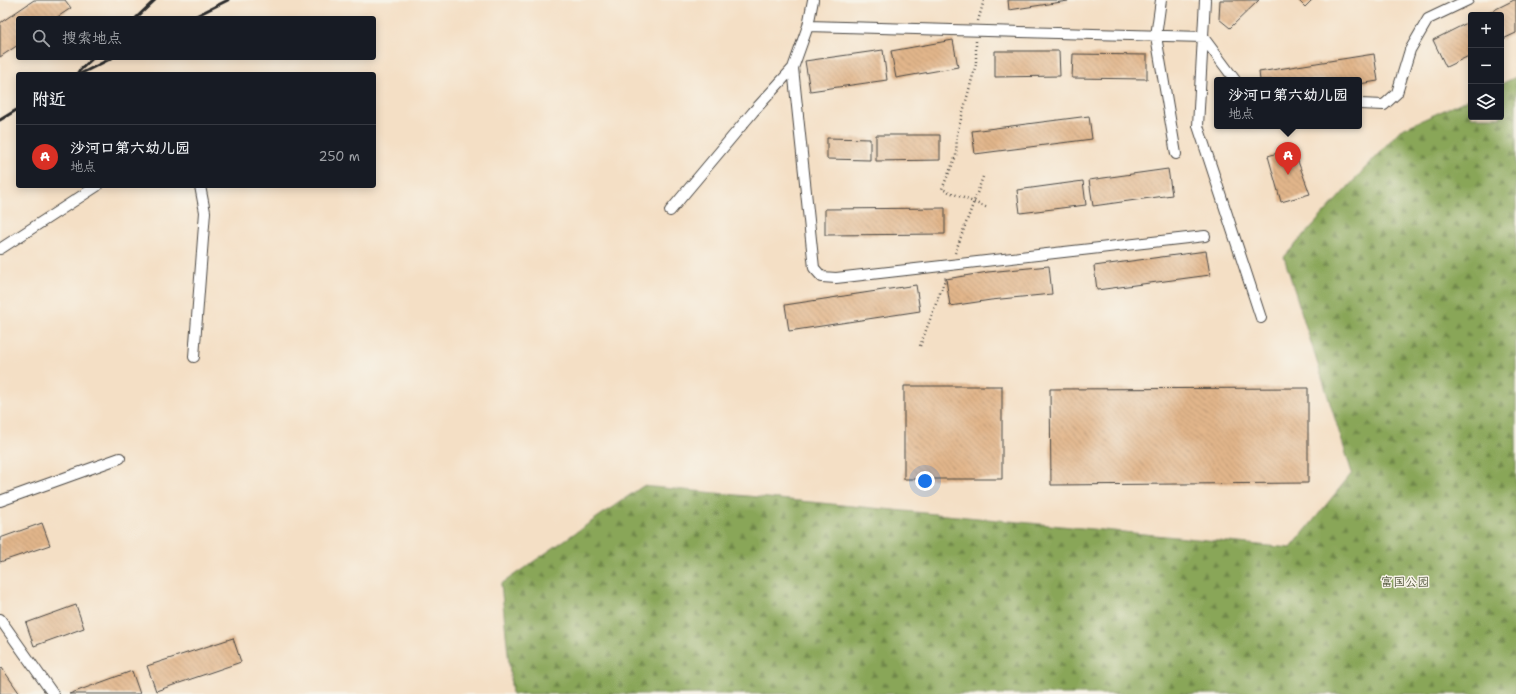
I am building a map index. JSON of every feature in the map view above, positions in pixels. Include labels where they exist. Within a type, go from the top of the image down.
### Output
[{"type":"street","points":[[670,211],[753,112],[793,68],[808,26],[813,0]]},
{"type":"street","points":[[1161,0],[1156,36],[1176,154]]},
{"type":"street","points":[[1205,0],[1198,126],[1261,318]]},
{"type":"street","points":[[1362,104],[1384,105],[1397,93],[1410,50],[1428,19],[1468,0]]},
{"type":"street","points":[[808,26],[1203,37]]},
{"type":"street","points":[[1203,37],[1234,77]]},
{"type":"street","points":[[793,68],[814,268],[822,277],[844,277],[1205,236]]},
{"type":"street","points":[[0,249],[94,188]]},
{"type":"street","points":[[194,357],[205,212],[200,188]]},
{"type":"street","points":[[0,501],[120,458]]},
{"type":"street","points":[[1,623],[52,694]]},
{"type":"path","points":[[984,0],[976,31],[976,64],[957,134],[956,156],[942,189],[988,208]]},
{"type":"green space","name":"富国公园","points":[[1516,77],[1516,694],[512,694],[501,584],[643,486],[1291,548],[1352,473],[1284,257],[1400,130],[1468,99],[1468,120],[1504,120],[1504,83]]},
{"type":"building","points":[[34,0],[65,0],[71,8],[59,16],[16,16],[16,46],[0,57],[0,23]]},
{"type":"building","points":[[1008,0],[1068,0],[1068,1],[1009,10]]},
{"type":"building","points":[[1220,0],[1259,0],[1230,28],[1219,19]]},
{"type":"building","points":[[1298,0],[1312,0],[1305,7]]},
{"type":"building","points":[[1516,0],[1516,33],[1504,39],[1504,12],[1490,12]]},
{"type":"building","points":[[1468,22],[1468,56],[1446,67],[1433,40]]},
{"type":"building","points":[[953,40],[958,67],[896,78],[891,51]]},
{"type":"building","points":[[883,50],[887,80],[810,91],[805,61]]},
{"type":"building","points":[[995,51],[1059,51],[1060,76],[995,77]]},
{"type":"building","points":[[1073,54],[1147,55],[1147,79],[1072,78]]},
{"type":"building","points":[[1374,54],[1378,81],[1362,84],[1362,77],[1260,77],[1259,72]]},
{"type":"building","points":[[1089,116],[1092,139],[975,154],[972,131]]},
{"type":"building","points":[[876,135],[940,135],[940,160],[876,161]]},
{"type":"building","points":[[827,138],[870,139],[870,160],[827,159]]},
{"type":"building","points":[[1293,148],[1310,194],[1281,202],[1268,156]]},
{"type":"building","points":[[1168,169],[1172,195],[1093,206],[1089,180]]},
{"type":"building","points":[[1083,181],[1086,205],[1020,213],[1017,190]]},
{"type":"building","points":[[945,208],[945,234],[825,235],[825,209]]},
{"type":"building","points":[[1206,251],[1210,275],[1097,290],[1094,266]]},
{"type":"building","points":[[1049,266],[1052,294],[950,306],[946,279],[988,272]]},
{"type":"building","points":[[916,285],[920,311],[789,331],[785,305]]},
{"type":"building","points":[[904,386],[1002,386],[1002,479],[904,479]]},
{"type":"building","points":[[1308,388],[1308,483],[1051,485],[1050,389]]},
{"type":"building","points":[[42,523],[50,545],[0,562],[0,538]]},
{"type":"building","points":[[76,605],[84,628],[34,646],[26,623]]},
{"type":"building","points":[[233,638],[241,662],[156,691],[147,666]]},
{"type":"building","points":[[2,668],[20,694],[0,694],[0,670]]},
{"type":"building","points":[[132,671],[140,694],[69,694]]},
{"type":"railway","points":[[138,16],[155,0]]},
{"type":"railway","points":[[196,16],[228,0]]},
{"type":"railway","points":[[78,72],[91,60]]},
{"type":"railway","points":[[84,72],[108,60]]},
{"type":"railway","points":[[0,120],[16,110]]},
{"type":"place","name":"沙河口第六幼儿园","points":[[1288,175]]}]
